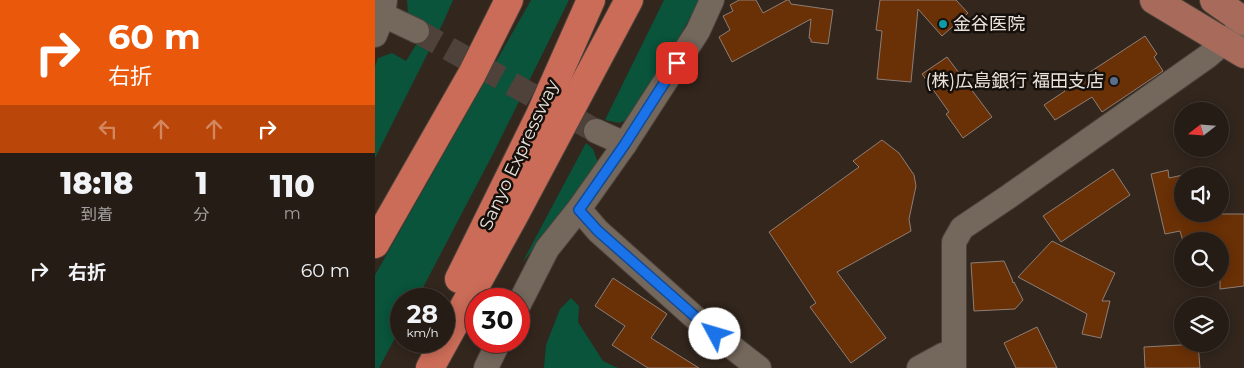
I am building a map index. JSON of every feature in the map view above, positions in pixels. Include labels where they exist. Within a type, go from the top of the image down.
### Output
[{"type":"highway","points":[[376,242],[488,0]]},
{"type":"highway","points":[[376,242],[472,74],[509,0]]},
{"type":"highway","name":"Sanyo Expressway","points":[[454,288],[539,115],[591,0]]},
{"type":"highway","points":[[431,368],[629,0]]},
{"type":"highway","points":[[413,368],[421,353]]},
{"type":"main road","points":[[1154,0],[1234,49]]},
{"type":"main road","points":[[1213,0],[1244,23]]},
{"type":"street","points":[[527,288],[547,249],[579,210],[625,144],[698,31],[712,0]]},
{"type":"street","points":[[381,16],[417,31]]},
{"type":"street","points":[[919,368],[943,355],[954,360],[954,242],[962,228],[1234,49],[1244,23]]},
{"type":"street","points":[[596,131],[625,144]]},
{"type":"street","points":[[579,210],[598,231],[686,310],[759,368]]},
{"type":"street","points":[[486,368],[493,353]]},
{"type":"green space","points":[[407,0],[453,0],[375,158],[375,66],[378,58],[392,53],[406,61],[427,27],[408,14]]},
{"type":"green space","points":[[531,0],[569,0],[494,152],[423,288],[390,288],[390,348],[379,368],[375,368],[375,275]]},
{"type":"green space","points":[[664,0],[700,0],[634,117],[619,123],[605,120]]},
{"type":"green space","points":[[586,143],[593,149],[598,163],[579,194],[522,263]]},
{"type":"green space","points":[[571,298],[579,306],[578,322],[603,361],[618,368],[544,368],[546,345],[560,309]]},
{"type":"building","points":[[739,0],[756,0],[763,13],[787,0],[791,4],[833,10],[828,44],[811,42],[809,38],[811,19],[732,62],[719,37],[730,30],[723,16],[733,11],[730,5]]},
{"type":"building","points":[[880,0],[956,0],[968,13],[942,36],[918,9],[911,82],[877,79],[882,31],[876,30]]},
{"type":"building","name":"(株)広島銀行 福田支店","points":[[1145,36],[1157,54],[1154,57],[1163,71],[1102,112],[1092,97],[1055,120],[1044,105],[1065,91],[1064,89]]},
{"type":"building","points":[[947,57],[992,117],[963,138],[946,114],[949,112],[922,74]]},
{"type":"building","points":[[882,140],[899,153],[914,175],[916,186],[909,219],[911,231],[837,272],[886,338],[851,363],[810,307],[816,303],[769,232],[859,167],[853,161]]},
{"type":"building","points":[[1113,169],[1130,195],[1061,242],[1043,216]]},
{"type":"building","points":[[1168,170],[1169,178],[1174,177],[1174,222],[1229,222],[1229,214],[1244,214],[1244,286],[1220,289],[1220,287],[1229,287],[1229,232],[1180,231],[1165,234],[1151,174]]},
{"type":"building","points":[[1052,241],[1115,273],[1102,301],[1110,301],[1101,338],[1082,334],[1087,314],[1018,277]]},
{"type":"building","points":[[1004,261],[1013,283],[1023,300],[1015,309],[974,311],[971,263]]},
{"type":"building","points":[[613,278],[667,314],[651,338],[699,368],[648,368],[612,345],[625,326],[595,306]]},
{"type":"building","points":[[1037,327],[1057,368],[1016,368],[1004,343]]},
{"type":"building","points":[[1174,345],[1174,352],[1199,352],[1200,368],[1145,368],[1144,347]]},
{"type":"tunnel","points":[[417,31],[596,131]]},
{"type":"place","name":"金谷医院","points":[[943,24]]},
{"type":"place","name":"(株)広島銀行 福田支店","points":[[1114,81]]},
{"type":"route","points":[[677,63],[625,144],[579,210],[598,231],[715,334]]}]
